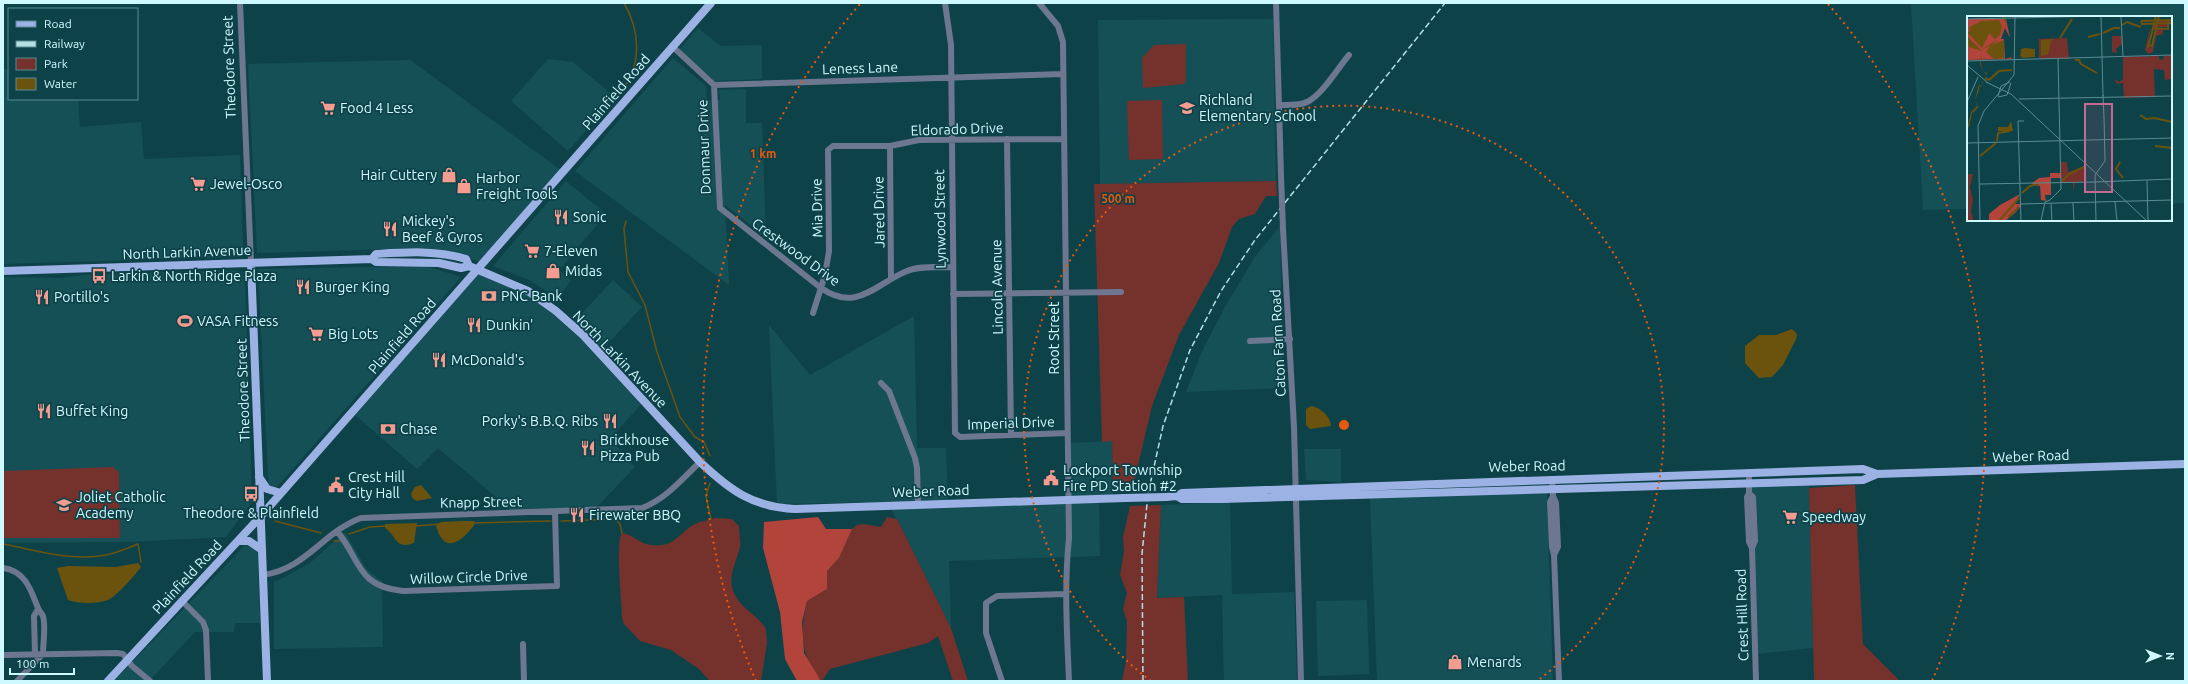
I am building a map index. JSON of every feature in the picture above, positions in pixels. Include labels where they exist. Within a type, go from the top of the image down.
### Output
[{"type":"main road","name":"Plainfield Road","points":[[108,681],[183,602],[261,516],[711,3]]},
{"type":"main road","name":"North Larkin Avenue","points":[[3,271],[372,259],[376,254],[422,251],[441,252],[466,259],[469,266],[528,292],[556,311],[583,335],[700,462]]},
{"type":"main road","name":"Theodore Street","points":[[251,263],[267,681]]},
{"type":"main road","name":"Weber Road","points":[[700,462],[720,482],[738,494],[760,504],[778,508],[1166,497],[1178,496],[1182,493],[1553,493],[1749,483],[1862,480],[1877,474],[2185,464]]},
{"type":"main road","name":"Weber Road","points":[[1296,493],[1552,479],[1749,472],[1863,469],[1877,474]]},
{"type":"main road","points":[[259,476],[267,489],[281,493]]},
{"type":"main road","points":[[238,541],[249,541],[262,550]]},
{"type":"street","name":"Theodore Street","points":[[240,3],[251,263]]},
{"type":"street","name":"Lynwood Street","points":[[945,3],[951,45],[955,433],[957,435]]},
{"type":"street","name":"Root Street","points":[[1039,3],[1058,26],[1063,42],[1069,538],[1066,569],[1066,594],[1069,681]]},
{"type":"street","name":"Caton Farm Road","points":[[1276,3],[1283,229],[1290,339],[1296,493],[1301,681]]},
{"type":"street","points":[[672,47],[714,85]]},
{"type":"street","points":[[1279,105],[1298,104],[1311,99],[1349,55]]},
{"type":"street","name":"Leness Lane","points":[[714,85],[1063,74]]},
{"type":"street","name":"Donmaur Drive","points":[[714,85],[718,202],[720,208]]},
{"type":"street","name":"Lincoln Avenue","points":[[1007,139],[1011,435]]},
{"type":"street","name":"Eldorado Drive","points":[[828,150],[833,146],[890,146],[919,140],[1064,139]]},
{"type":"street","name":"Jared Drive","points":[[890,146],[891,279]]},
{"type":"street","name":"Mia Drive","points":[[813,313],[827,267],[829,251],[828,150]]},
{"type":"street","name":"Crestwood Drive","points":[[720,208],[831,295],[854,298],[864,296],[907,270],[953,267]]},
{"type":"street","points":[[953,294],[1121,292]]},
{"type":"street","points":[[1250,341],[1290,339]]},
{"type":"street","points":[[881,383],[889,391],[915,458],[917,468],[918,504]]},
{"type":"street","name":"Imperial Drive","points":[[957,435],[1067,433]]},
{"type":"street","name":"Knapp Street","points":[[263,575],[278,573],[289,568],[306,557],[337,531],[361,518],[642,508],[654,503],[666,494],[700,462]]},
{"type":"street","name":"Crest Hill Road","points":[[1749,472],[1750,493],[1747,497],[1749,534],[1752,548],[1756,681]]},
{"type":"street","points":[[1552,479],[1553,493],[1556,503],[1558,547],[1554,555],[1559,681]]},
{"type":"street","name":"Willow Circle Drive","points":[[337,531],[347,542],[360,570],[368,578],[390,589],[403,591],[557,586],[555,512]]},
{"type":"street","points":[[3,568],[16,573],[25,580],[31,588],[38,609],[44,616],[43,654],[17,681]]},
{"type":"street","points":[[1002,681],[986,633],[986,603],[997,596],[1066,594]]},
{"type":"street","points":[[183,602],[203,622],[206,630],[208,681]]},
{"type":"street","points":[[35,655],[32,616],[38,609]]},
{"type":"street","points":[[32,616],[44,616]]},
{"type":"street","points":[[523,644],[524,681]]},
{"type":"street","points":[[3,656],[117,652],[123,654],[150,681]]},
{"type":"shaded area","points":[[1911,3],[2185,3],[2185,203],[2172,204],[2172,16],[1967,16],[1967,209],[1923,210]]},
{"type":"shaded area","name":"Richland Elementary School","points":[[1273,19],[1276,181],[1100,184],[1098,20]]},
{"type":"shaded area","points":[[698,28],[721,46],[762,45],[762,79],[715,81],[679,50]]},
{"type":"shaded area","points":[[673,58],[706,86],[707,100],[720,100],[719,90],[746,89],[746,123],[762,123],[766,237],[725,205],[729,285],[575,171]]},
{"type":"shaded area","points":[[548,59],[573,62],[615,97],[568,151],[511,101]]},
{"type":"shaded area","points":[[410,60],[562,171],[482,262],[425,248],[257,253],[248,64]]},
{"type":"shaded area","points":[[3,69],[8,69],[8,100],[78,100],[80,127],[141,122],[144,159],[240,155],[243,248],[240,255],[235,257],[3,264]]},
{"type":"shaded area","points":[[566,181],[606,214],[559,270],[571,281],[557,298],[529,280],[493,266]]},
{"type":"shaded area","points":[[1280,226],[1283,388],[1186,392],[1203,349],[1225,307],[1255,257]]},
{"type":"shaded area","points":[[426,266],[461,277],[269,496],[258,269]]},
{"type":"shaded area","points":[[235,270],[242,272],[245,280],[252,502],[226,537],[127,542],[3,543],[3,277],[61,278],[83,275]]},
{"type":"shaded area","points":[[478,271],[520,290],[573,328],[643,402],[610,439],[635,467],[595,509],[509,512],[510,509],[438,448],[417,469],[353,413]]},
{"type":"shaded area","points":[[613,280],[642,307],[600,352],[572,324]]},
{"type":"shaded area","points":[[914,316],[917,448],[946,448],[948,504],[1099,500],[1100,556],[949,561],[951,628],[888,502],[777,504],[769,325],[810,375]]},
{"type":"shaded area","points":[[1112,441],[1113,497],[1070,499],[1068,443]]},
{"type":"shaded area","points":[[1304,449],[1341,449],[1341,482],[1306,480]]},
{"type":"shaded area","points":[[1809,484],[1813,648],[1757,654],[1751,485]]},
{"type":"shaded area","points":[[1547,493],[1553,681],[1377,681],[1370,498]]},
{"type":"shaded area","points":[[1230,502],[1232,594],[1294,592],[1297,681],[1224,681],[1222,595],[1157,598],[1161,505]]},
{"type":"shaded area","points":[[818,517],[826,529],[852,529],[839,558],[827,571],[827,589],[807,601],[802,622],[804,653],[821,681],[797,681],[785,659],[780,612],[763,548],[764,522]]},
{"type":"shaded area","points":[[345,532],[367,570],[382,581],[383,647],[274,649],[274,581],[279,580],[310,563]]},
{"type":"shaded area","points":[[248,542],[257,542],[260,623],[235,623],[234,632],[195,632],[152,678],[152,681],[114,681]]},
{"type":"shaded area","points":[[1367,600],[1369,674],[1318,676],[1316,601]]},
{"type":"green space","points":[[1186,44],[1186,80],[1184,84],[1143,88],[1142,58],[1154,45]]},
{"type":"green space","points":[[1162,100],[1163,159],[1129,160],[1127,101]]},
{"type":"green space","points":[[1276,181],[1277,196],[1266,196],[1255,214],[1239,219],[1232,227],[1219,263],[1179,335],[1152,406],[1132,491],[1113,492],[1112,441],[1102,442],[1094,184]]},
{"type":"green space","name":"Joliet Catholic Academy","points":[[113,467],[119,472],[120,538],[3,538],[3,471]]},
{"type":"green space","points":[[1855,485],[1863,644],[1900,681],[1814,681],[1809,488]]},
{"type":"green space","points":[[1161,505],[1157,598],[1184,597],[1188,681],[1122,681],[1126,661],[1127,621],[1123,609],[1127,593],[1120,575],[1124,551],[1123,537],[1130,506]]},
{"type":"green space","points":[[887,517],[897,519],[951,628],[968,681],[953,681],[938,636],[928,643],[830,669],[822,681],[809,663],[803,634],[803,623],[807,601],[827,589],[827,571],[839,558],[852,529],[857,525],[864,524],[881,527]]},
{"type":"green space","points":[[716,518],[732,519],[739,526],[740,547],[731,583],[732,589],[738,600],[760,621],[766,630],[767,643],[761,681],[710,681],[699,669],[671,650],[640,641],[624,624],[622,618],[619,548],[622,533],[651,545],[666,544],[676,539],[695,524]]},
{"type":"water","points":[[1792,329],[1797,334],[1796,339],[1783,365],[1772,377],[1759,378],[1745,363],[1745,346],[1759,335],[1776,335]]},
{"type":"water","points":[[1311,406],[1318,408],[1327,416],[1331,426],[1310,429],[1306,425],[1306,409]]},
{"type":"water","points":[[421,485],[432,498],[417,501],[413,499],[411,494],[415,487]]},
{"type":"water","points":[[474,521],[475,524],[460,540],[454,543],[444,541],[436,526],[441,522]]},
{"type":"water","points":[[417,523],[414,543],[408,545],[403,545],[397,541],[385,528],[385,524]]},
{"type":"water","points":[[138,563],[141,567],[112,598],[93,603],[68,600],[57,568],[68,566],[116,567]]},
{"type":"waterway","points":[[619,94],[627,84],[632,73],[636,50],[634,26],[624,3]]},
{"type":"waterway","points":[[626,221],[624,229],[628,272],[645,305],[657,352],[680,417],[695,437],[704,442],[710,456]]},
{"type":"waterway","points":[[710,483],[706,496],[711,519]]},
{"type":"waterway","points":[[561,521],[615,519],[620,524],[622,533]]},
{"type":"waterway","points":[[275,521],[321,533]]},
{"type":"waterway","points":[[474,523],[551,521]]},
{"type":"waterway","points":[[416,526],[440,524]]},
{"type":"waterway","points":[[349,534],[370,527],[386,526]]},
{"type":"waterway","points":[[334,541],[341,541]]},
{"type":"waterway","points":[[3,544],[54,554],[80,557],[93,557],[110,554],[138,544],[141,562]]},
{"type":"railway","points":[[1143,681],[1142,554],[1148,494],[1163,426],[1190,350],[1221,291],[1255,240],[1445,3]]},
{"type":"place","name":"Food 4 Less","points":[[328,108]]},
{"type":"place","name":"Richland Elementary School","points":[[1187,108]]},
{"type":"place","name":"Hair Cuttery","points":[[449,175]]},
{"type":"place","name":"Jewel-Osco","points":[[198,184]]},
{"type":"place","name":"Harbor Freight Tools","points":[[464,186]]},
{"type":"place","name":"Sonic","points":[[561,217]]},
{"type":"place","name":"Mickey's Beef & Gyros","points":[[390,229]]},
{"type":"place","name":"7-Eleven","points":[[532,251]]},
{"type":"place","name":"Midas","points":[[553,271]]},
{"type":"place","name":"Larkin & North Ridge Plaza","points":[[99,276]]},
{"type":"place","name":"Burger King","points":[[303,287]]},
{"type":"place","name":"PNC Bank","points":[[489,296]]},
{"type":"place","name":"Portillo's","points":[[42,297]]},
{"type":"place","name":"VASA Fitness","points":[[185,321]]},
{"type":"place","name":"Dunkin'","points":[[474,325]]},
{"type":"place","name":"Big Lots","points":[[316,334]]},
{"type":"place","name":"McDonald's","points":[[439,360]]},
{"type":"place","name":"Buffet King","points":[[44,411]]},
{"type":"place","name":"Porky's B.B.Q. Ribs","points":[[610,421]]},
{"type":"place","name":"Chase","points":[[388,429]]},
{"type":"place","name":"Brickhouse Pizza Pub","points":[[588,448]]},
{"type":"place","name":"Lockport Township Fire PD Station #2","points":[[1051,478]]},
{"type":"place","name":"Crest Hill City Hall","points":[[336,485]]},
{"type":"place","name":"Theodore & Plainfield","points":[[251,494]]},
{"type":"place","name":"Joliet Catholic Academy","points":[[64,505]]},
{"type":"place","name":"Firewater BBQ","points":[[577,515]]},
{"type":"place","name":"Speedway","points":[[1790,517]]},
{"type":"place","name":"Menards","points":[[1455,662]]}]
